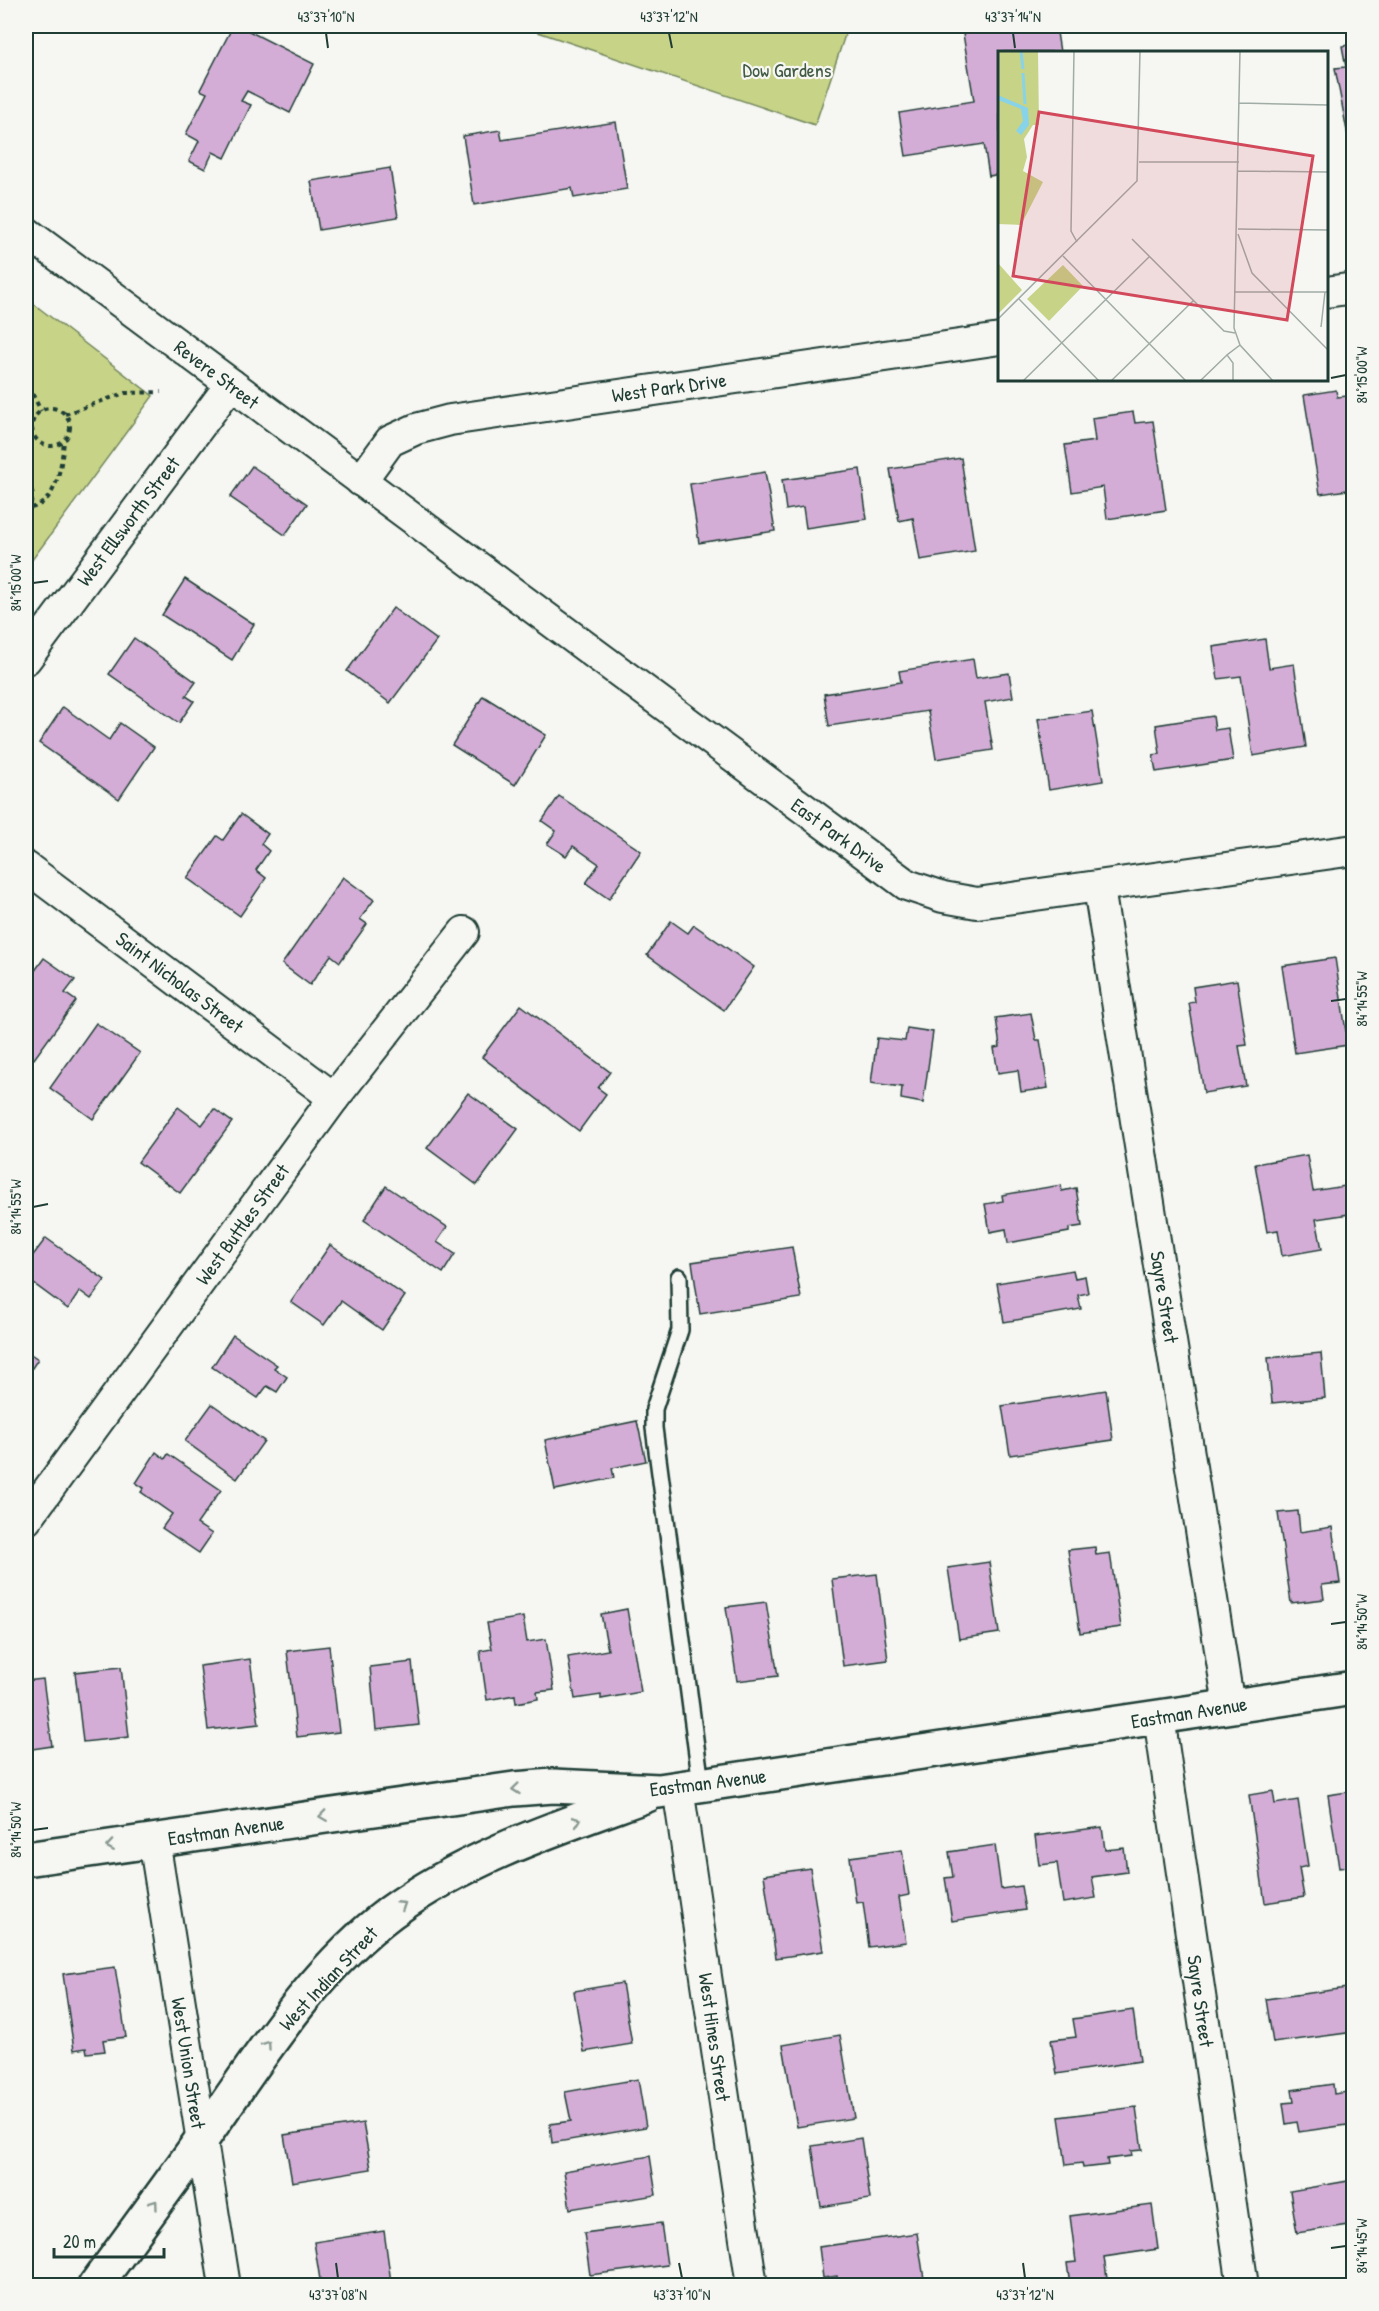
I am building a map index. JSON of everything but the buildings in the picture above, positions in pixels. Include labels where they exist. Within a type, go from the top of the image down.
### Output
[{"type":"main road","name":"Eastman Avenue","points":[[26,1859],[514,1789],[553,1786],[679,1788],[1353,1688]]},
{"type":"main road","name":"West Indian Street","points":[[95,2286],[202,2140],[276,2033],[334,1966],[390,1913],[432,1886],[525,1839],[679,1788]]},
{"type":"street","name":"Revere Street","points":[[26,232],[408,516]]},
{"type":"street","points":[[1328,292],[1353,288]]},
{"type":"street","name":"West Park Drive","points":[[361,481],[390,441],[416,429],[450,420],[998,339]]},
{"type":"street","name":"West Ellsworth Street","points":[[26,659],[231,384]]},
{"type":"street","name":"East Park Drive","points":[[408,516],[907,885],[943,897],[977,903],[1099,888],[1353,850]]},
{"type":"street","name":"Saint Nicholas Street","points":[[26,867],[334,1098]]},
{"type":"street","name":"Sayre Street","points":[[1099,888],[1229,1706]]},
{"type":"street","name":"West Buttles Street","points":[[28,1512],[334,1098],[464,932]]},
{"type":"street","name":"Sayre Street","points":[[1159,1717],[1243,2286]]},
{"type":"street","name":"West Hines Street","points":[[679,1788],[752,2286]]},
{"type":"street","name":"West Union Street","points":[[154,1840],[225,2286]]},
{"type":"lane","points":[[679,1277],[680,1330],[654,1409],[679,1788]]},
{"type":"path","points":[[26,368],[28,385],[42,411]]},
{"type":"path","points":[[65,414],[125,393],[161,392]]},
{"type":"path","points":[[31,508],[45,501],[52,491],[61,466],[64,442],[70,425],[65,414],[54,408],[42,411],[33,420],[35,438],[45,446],[58,446],[64,442]]},
{"type":"path","points":[[26,423],[32,426]]},
{"type":"path","points":[[26,473],[33,495],[26,522]]},
{"type":"green space","name":"Dow Gardens","points":[[520,26],[848,26],[815,125]]},
{"type":"green space","points":[[26,298],[153,396],[26,568]]}]
